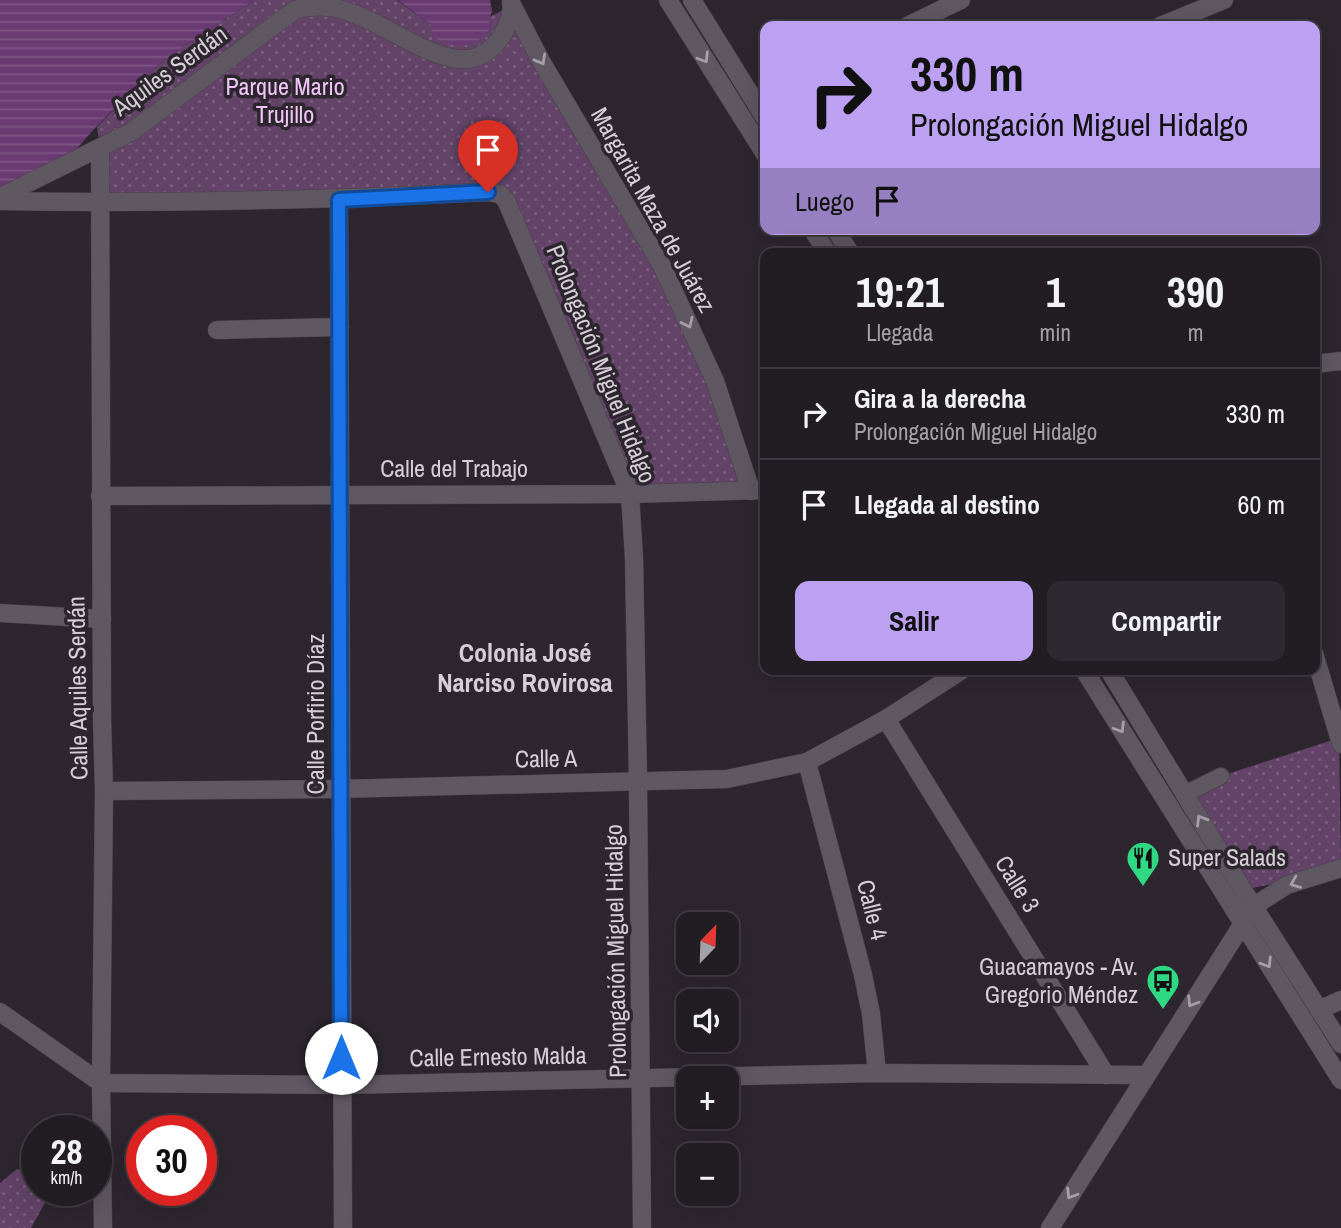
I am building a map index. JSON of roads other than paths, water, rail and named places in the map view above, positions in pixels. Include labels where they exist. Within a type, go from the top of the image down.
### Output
[{"type":"street","points":[[667,0],[760,146]]},
{"type":"street","points":[[692,0],[759,97]]},
{"type":"street","points":[[917,21],[961,0]]},
{"type":"street","points":[[1172,21],[1224,0]]},
{"type":"street","name":"Aquiles Serdán","points":[[0,199],[131,132],[295,10],[318,5],[347,11],[429,50],[462,59],[491,50],[499,42],[509,23],[511,3]]},
{"type":"street","name":"Margarita Maza de Juárez","points":[[511,3],[541,61],[662,266],[715,382],[758,490]]},
{"type":"street","name":"Calle Aquiles Serdán","points":[[100,148],[98,203],[104,791],[101,1083],[103,1228]]},
{"type":"street","name":"Prolongación Miguel Hidalgo","points":[[0,199],[98,203],[339,200],[488,192],[503,197],[630,494],[634,558],[638,782],[642,1228]]},
{"type":"street","name":"Calle Porfirio Díaz","points":[[339,200],[344,1228]]},
{"type":"street","points":[[217,330],[340,327]]},
{"type":"street","points":[[1320,363],[1341,361]]},
{"type":"street","name":"Calle del Trabajo","points":[[100,496],[630,494],[758,490]]},
{"type":"street","points":[[0,613],[102,620]]},
{"type":"street","points":[[1320,673],[1341,744]]},
{"type":"street","name":"Calle A","points":[[104,791],[340,789],[727,779],[807,762],[886,719],[954,675]]},
{"type":"street","points":[[1087,675],[1341,1080]]},
{"type":"street","points":[[1112,675],[1341,1044]]},
{"type":"street","name":"Calle 3","points":[[886,719],[1106,1074]]},
{"type":"street","name":"Calle 4","points":[[807,762],[863,975],[873,1026],[877,1073]]},
{"type":"street","points":[[1185,794],[1220,776]]},
{"type":"street","points":[[1050,1228],[1254,906],[1287,885],[1341,868]]},
{"type":"street","points":[[1319,1010],[1341,1000]]},
{"type":"street","points":[[0,1012],[101,1083]]},
{"type":"street","name":"Calle Ernesto Malda","points":[[101,1083],[342,1085],[877,1073],[1146,1075]]},
{"type":"place","name":"Super Salads","points":[[1143,888]]},
{"type":"place","name":"Guacamayos - Av. Gregorio Méndez","points":[[1163,1011]]},
{"type":"district","name":"Colonia José Narciso Rovirosa","points":[[525,668]]},
{"type":"park label","name":"Parque Mario Trujillo","points":[[285,101]]}]
